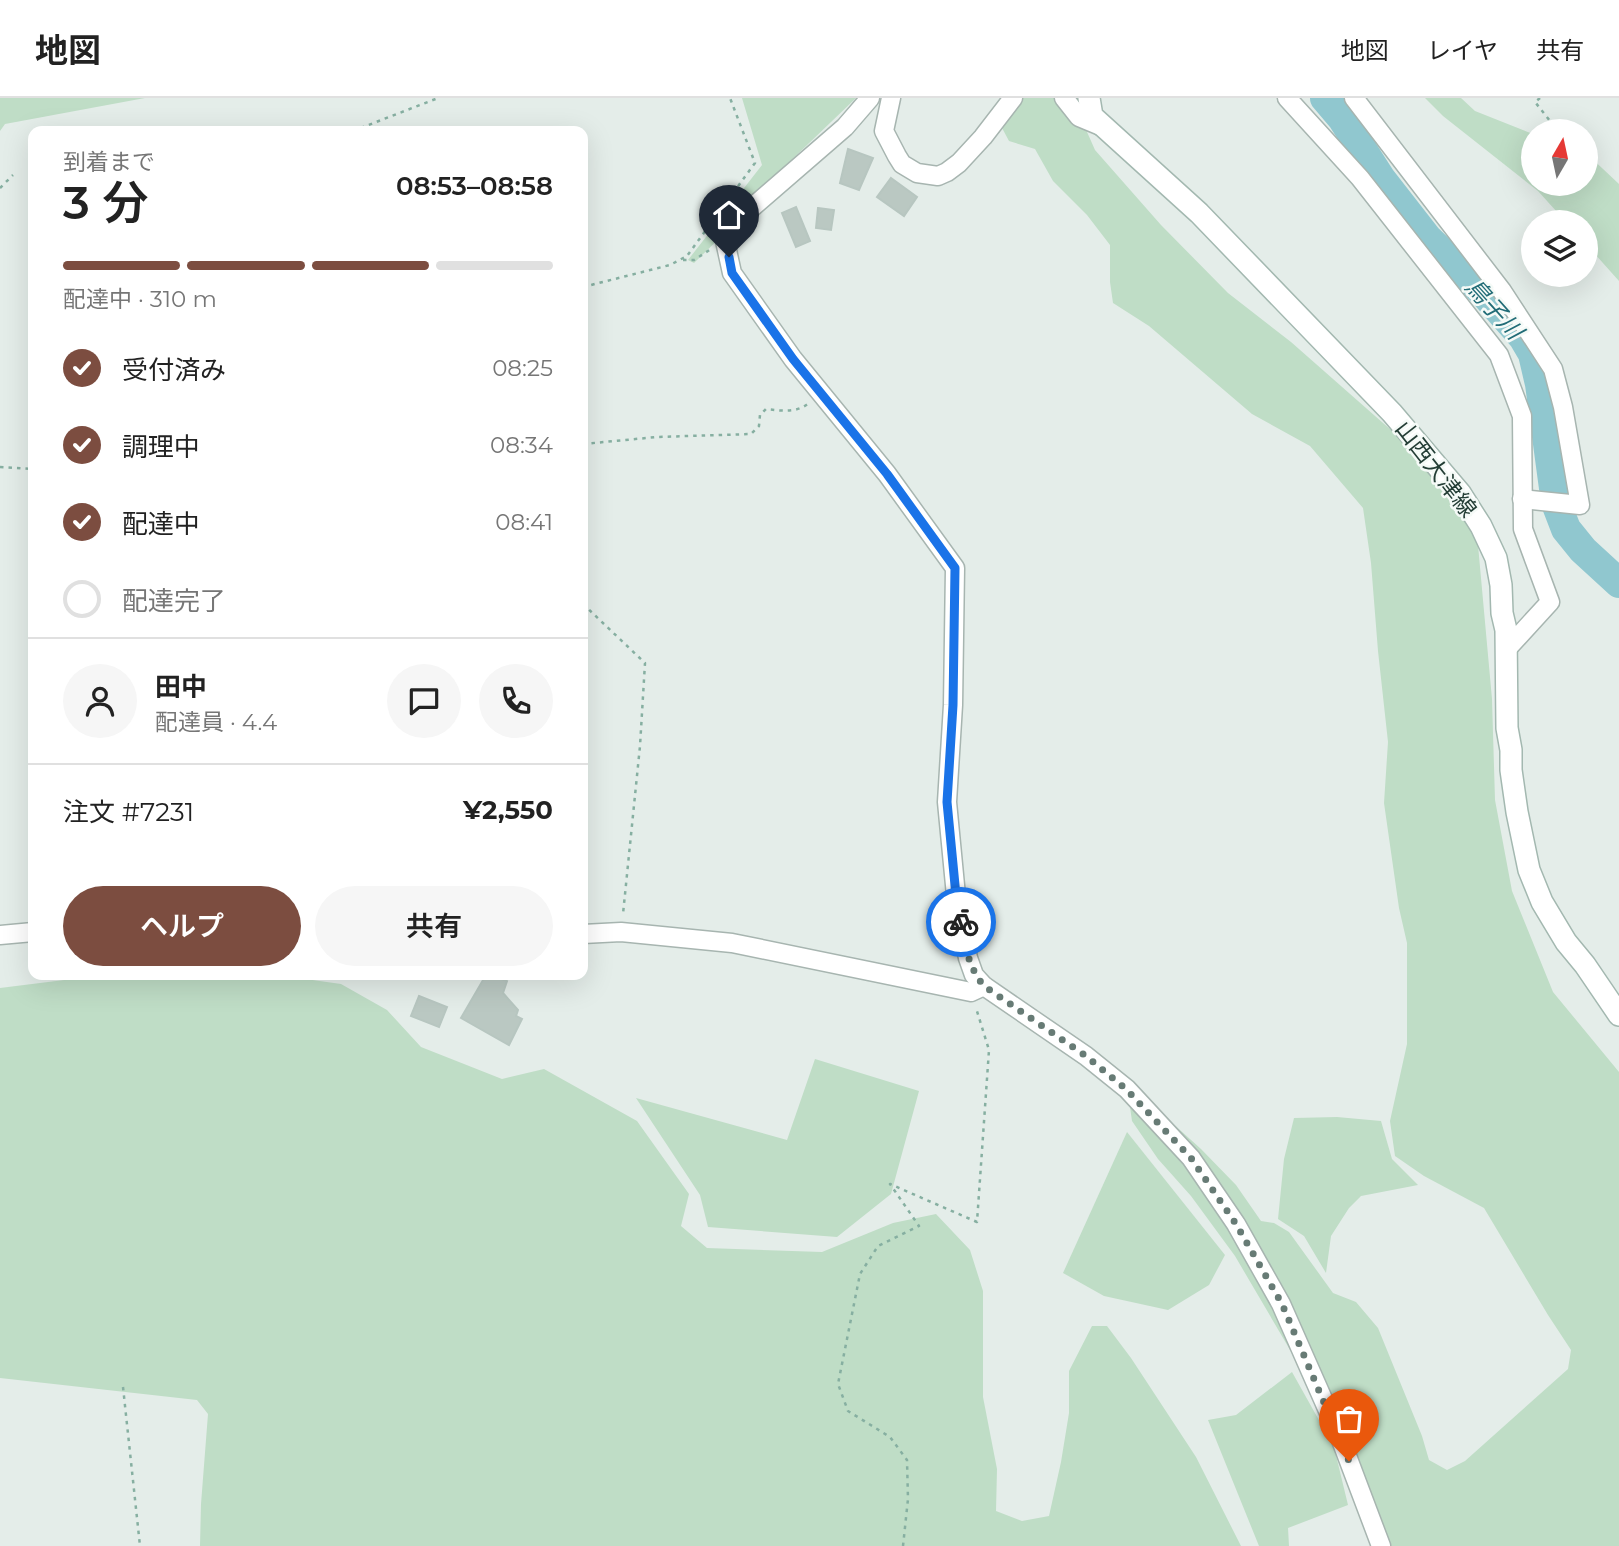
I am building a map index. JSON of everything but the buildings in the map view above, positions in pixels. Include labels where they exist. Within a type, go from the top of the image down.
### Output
[{"type":"main road","name":"山西大津線","points":[[1089,98],[1092,116],[1199,213],[1392,413],[1460,493],[1481,526],[1496,558],[1501,585],[1506,630],[1507,728],[1511,770],[1529,870],[1542,902],[1566,942],[1619,1016]]},
{"type":"street","points":[[870,98],[845,127],[748,211],[725,241],[732,273],[793,359],[887,474],[955,568],[953,705],[947,802],[960,919],[977,989]]},
{"type":"street","points":[[891,98],[884,131],[897,156],[902,164],[917,173],[938,176],[959,163],[984,137],[1013,98]]},
{"type":"street","points":[[1064,98],[1079,117],[1106,128]]},
{"type":"street","points":[[1287,98],[1360,178],[1499,355],[1522,416],[1525,499],[1522,529],[1550,602],[1506,650]]},
{"type":"street","points":[[1354,98],[1502,292],[1553,369],[1563,407],[1580,505],[1525,499]]},
{"type":"street","points":[[0,935],[28,932]]},
{"type":"street","points":[[588,934],[621,932],[732,943],[977,989],[1086,1056],[1127,1090],[1191,1158],[1236,1224],[1282,1304],[1341,1440],[1381,1546]]},
{"type":"path","points":[[366,126],[438,98]]},
{"type":"path","points":[[588,286],[670,265],[687,256],[755,163],[730,98]]},
{"type":"path","points":[[1540,98],[1535,102],[1548,119]]},
{"type":"path","points":[[0,188],[13,174]]},
{"type":"path","points":[[679,260],[694,260],[725,241]]},
{"type":"path","points":[[588,444],[751,433],[759,426],[760,415],[766,409],[785,412],[803,408],[821,393]]},
{"type":"path","points":[[0,467],[28,469]]},
{"type":"path","points":[[588,609],[645,663],[640,746],[621,932]]},
{"type":"path","points":[[903,1546],[908,1499],[907,1460],[890,1437],[848,1412],[838,1384],[860,1275],[878,1246],[919,1226],[890,1184],[977,1222],[989,1050],[977,989]]},
{"type":"path","points":[[122,1387],[141,1546]]},
{"type":"green space","points":[[0,98],[145,98],[5,124],[0,131]]},
{"type":"green space","points":[[742,98],[856,98],[757,193],[733,225],[694,263],[688,260],[762,165]]},
{"type":"green space","points":[[1003,98],[1072,98],[1095,150],[1161,225],[1228,293],[1291,342],[1408,445],[1457,503],[1478,545],[1492,699],[1495,800],[1512,891],[1553,992],[1619,1072],[1619,1546],[1384,1546],[1377,1507],[1235,1256],[1191,1196],[1158,1159],[1132,1121],[1130,1107],[1149,1102],[1236,1185],[1261,1221],[1274,1223],[1289,1232],[1333,1293],[1356,1302],[1378,1328],[1422,1436],[1429,1460],[1447,1470],[1465,1461],[1568,1369],[1571,1350],[1484,1208],[1424,1176],[1395,1156],[1390,1121],[1407,1044],[1407,943],[1399,908],[1384,803],[1388,742],[1371,563],[1363,508],[1310,446],[1252,414],[1149,326],[1113,303],[1110,245],[1087,215],[1053,181],[1035,149],[1009,141],[1001,126]]},
{"type":"green space","points":[[1425,98],[1461,98],[1475,111],[1521,129],[1521,178],[1443,116]]},
{"type":"green space","points":[[1598,164],[1619,184],[1619,281],[1598,257],[1598,210],[1555,210],[1543,196],[1598,196]]},
{"type":"green space","points":[[64,980],[313,980],[341,984],[387,1010],[421,1047],[502,1079],[544,1069],[637,1121],[689,1194],[681,1226],[707,1248],[822,1252],[893,1223],[936,1214],[970,1250],[983,1291],[983,1397],[997,1469],[996,1511],[1022,1521],[1049,1516],[1069,1413],[1069,1371],[1092,1326],[1107,1326],[1196,1457],[1241,1546],[200,1546],[208,1414],[197,1400],[0,1378],[0,988]]},
{"type":"green space","points":[[815,1059],[919,1091],[891,1194],[837,1237],[708,1227],[700,1195],[636,1098],[787,1140]]},
{"type":"green space","points":[[1337,1117],[1381,1121],[1392,1159],[1418,1185],[1361,1196],[1349,1208],[1331,1236],[1326,1273],[1304,1236],[1278,1219],[1284,1159],[1294,1118]]},
{"type":"green space","points":[[1127,1132],[1225,1255],[1209,1285],[1168,1310],[1104,1296],[1063,1273]]},
{"type":"green space","points":[[1292,1372],[1334,1447],[1348,1505],[1288,1528],[1289,1546],[1259,1546],[1208,1420],[1236,1415]]},
{"type":"waterway","name":"鳥子川","points":[[1325,98],[1342,118],[1381,179],[1427,238],[1484,293],[1523,337],[1533,354],[1540,384],[1556,503],[1566,529],[1583,550],[1619,583]]},
{"type":"way so far","points":[[961,922],[974,975],[984,986],[1086,1056],[1127,1090],[1191,1158],[1236,1224],[1282,1304],[1349,1461]]},
{"type":"route","points":[[729,257],[732,273],[793,359],[887,474],[955,568],[953,705],[947,802],[957,906],[961,922]]}]
